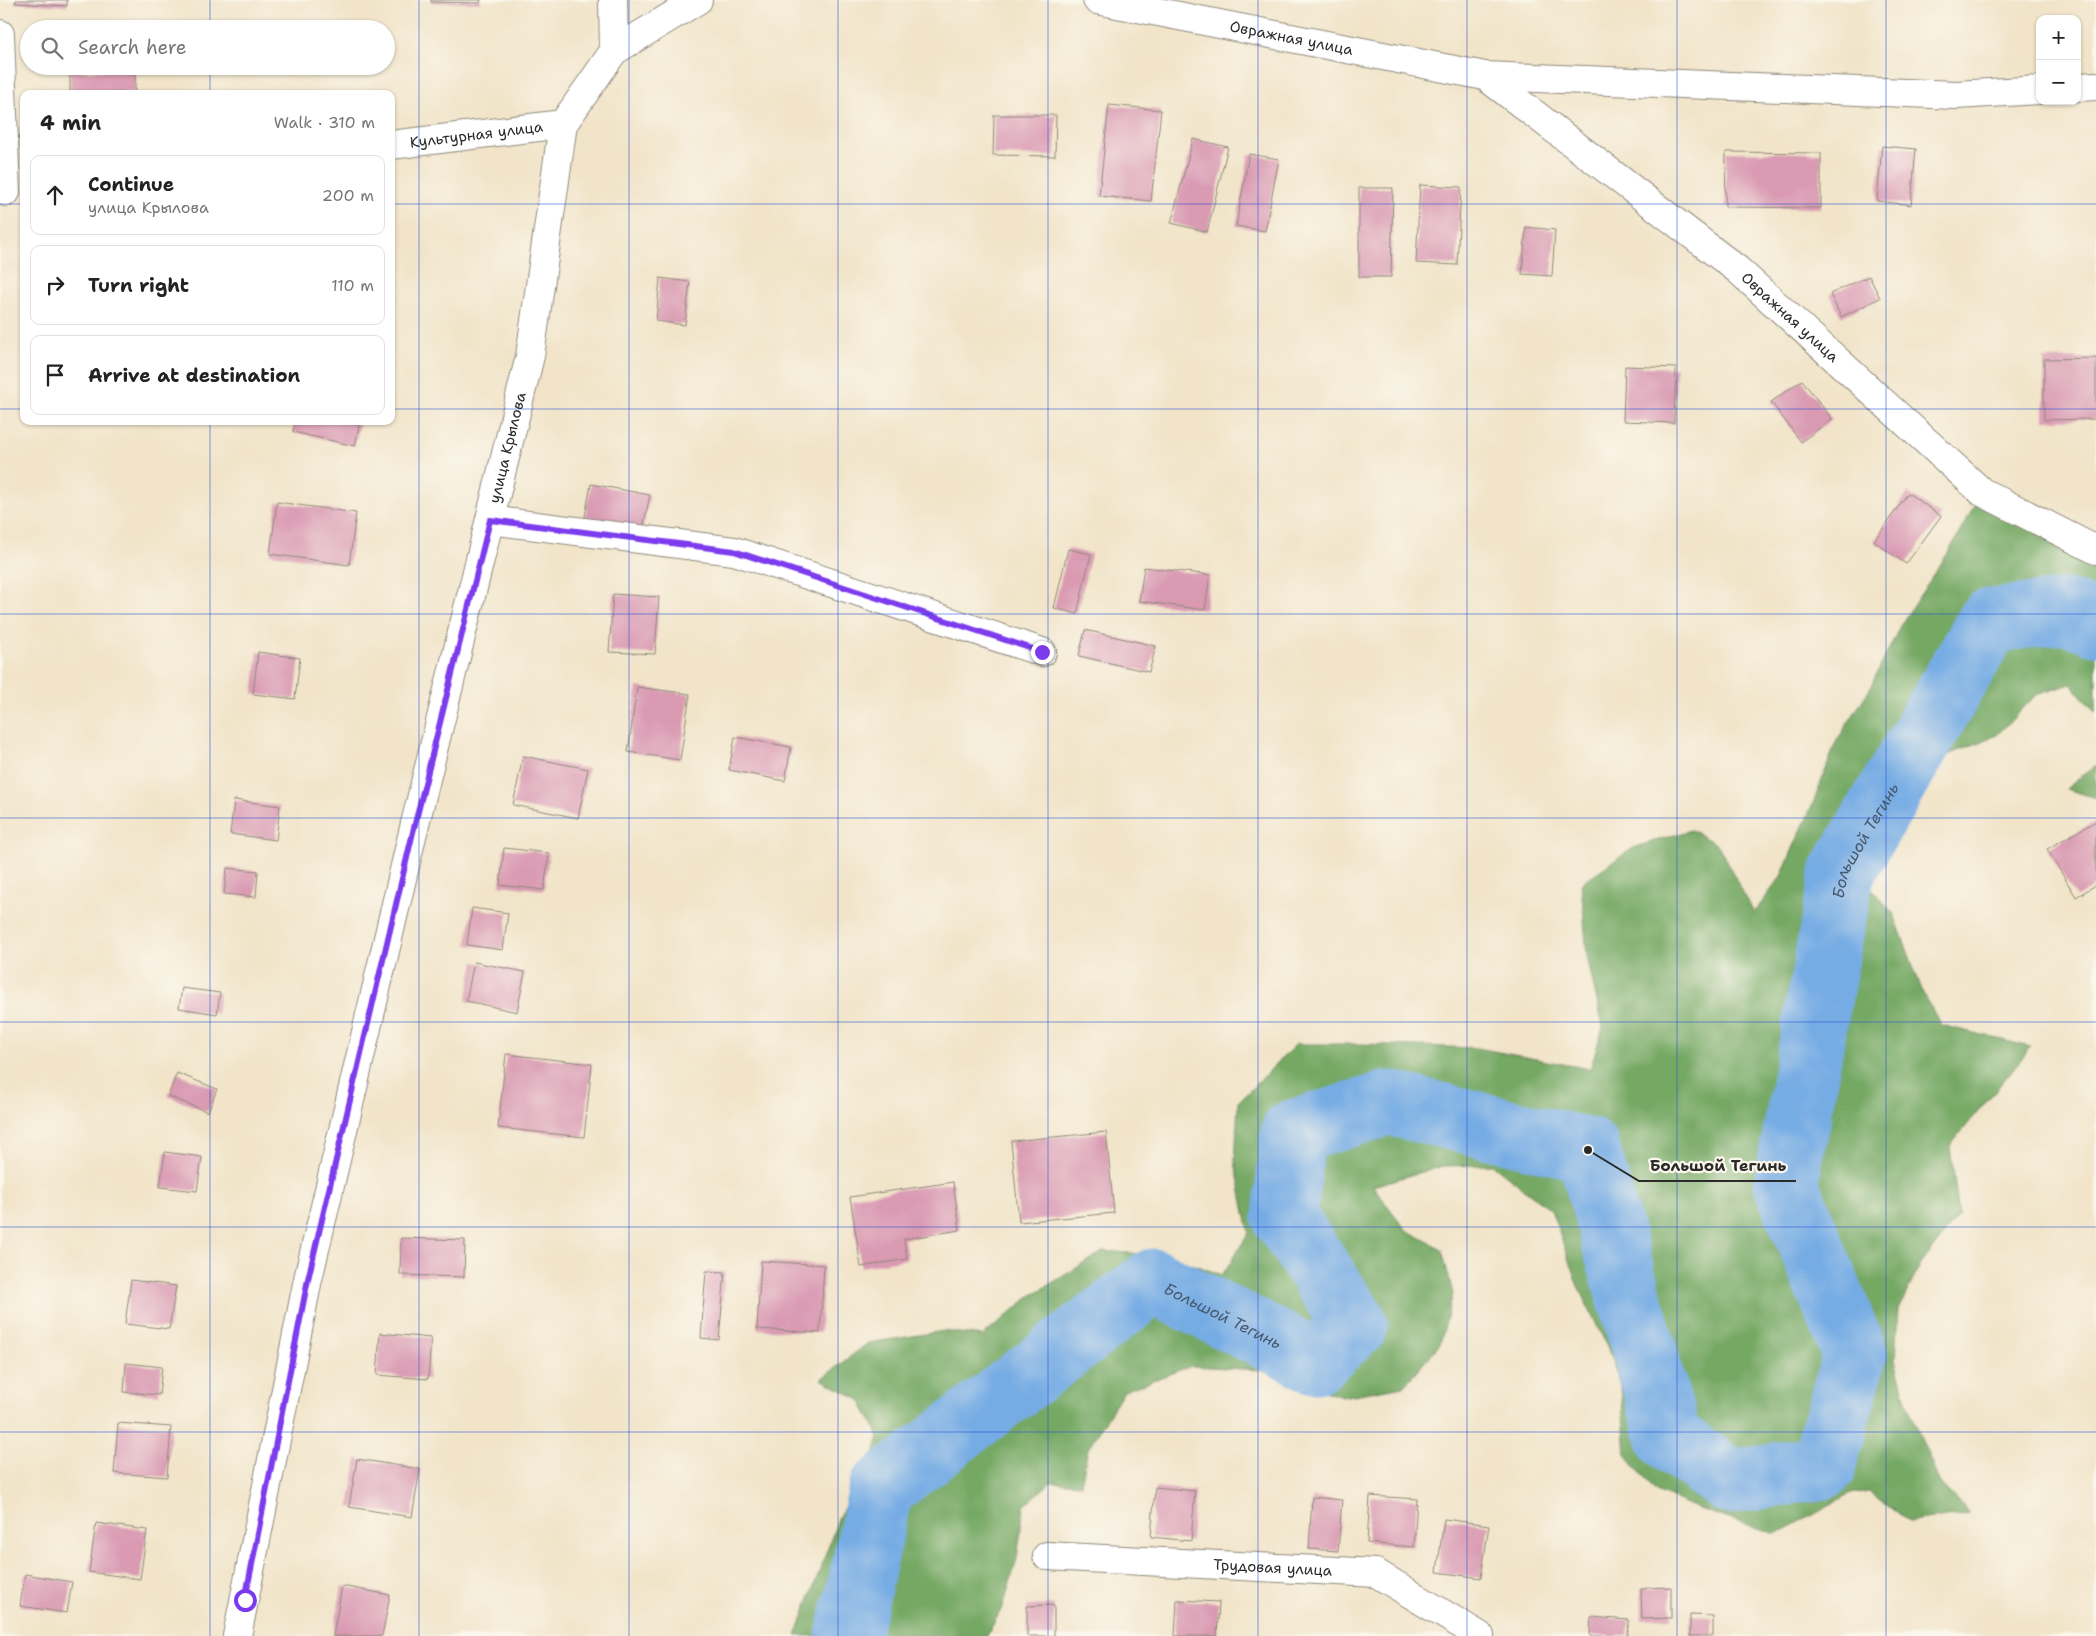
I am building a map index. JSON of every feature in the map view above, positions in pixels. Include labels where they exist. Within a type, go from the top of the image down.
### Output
[{"type":"street","points":[[613,0],[614,51]]},
{"type":"street","points":[[614,51],[698,0]]},
{"type":"street","name":"Овражная улица","points":[[1097,0],[1485,76],[1956,95],[2036,90]]},
{"type":"street","points":[[0,34],[10,192]]},
{"type":"street","name":"улица Крылова","points":[[237,1636],[308,1279],[413,832],[530,356],[563,124],[614,51]]},
{"type":"street","name":"Овражная улица","points":[[1485,76],[1738,270],[1982,492],[2096,550]]},
{"type":"street","points":[[2081,87],[2096,86]]},
{"type":"street","name":"Культурная улица","points":[[395,145],[563,124]]},
{"type":"street","points":[[490,520],[734,551],[1042,652]]},
{"type":"street","name":"Трудовая улица","points":[[1047,1556],[1376,1573],[1480,1636]]},
{"type":"green space","points":[[1982,492],[2096,550],[2096,713],[2071,684],[2036,695],[1997,735],[1928,763],[1881,830],[1869,886],[1894,914],[1923,993],[1941,1025],[2031,1047],[1950,1146],[1959,1214],[1920,1266],[1898,1310],[1895,1360],[1907,1404],[1940,1483],[1970,1514],[1910,1522],[1869,1491],[1851,1494],[1775,1534],[1699,1509],[1656,1491],[1626,1456],[1621,1387],[1607,1346],[1579,1289],[1551,1210],[1493,1165],[1443,1166],[1373,1186],[1406,1230],[1442,1249],[1453,1294],[1440,1344],[1404,1386],[1342,1397],[1259,1370],[1191,1366],[1124,1391],[1088,1449],[1081,1484],[1051,1482],[1024,1506],[1017,1559],[1004,1604],[987,1636],[796,1636],[840,1514],[871,1465],[879,1436],[860,1400],[821,1379],[868,1343],[944,1331],[983,1336],[1029,1297],[1104,1251],[1169,1256],[1222,1275],[1249,1233],[1235,1162],[1238,1102],[1296,1044],[1477,1048],[1590,1069],[1603,1027],[1587,957],[1581,883],[1635,847],[1691,830],[1718,845],[1754,913],[1780,878],[1814,801],[1836,742],[1869,690],[1901,624],[1948,553]]},
{"type":"green space","points":[[2096,765],[2096,798],[2066,789]]},
{"type":"building","points":[[16,0],[67,0],[67,6],[15,3]]},
{"type":"building","points":[[431,0],[481,0],[480,3],[431,2]]},
{"type":"building","points":[[70,75],[135,75],[135,90],[70,90]]},
{"type":"building","points":[[1109,105],[1161,110],[1151,201],[1099,196]]},
{"type":"building","points":[[994,115],[1056,115],[1055,156],[993,155]]},
{"type":"building","points":[[1193,139],[1228,147],[1207,232],[1171,223]]},
{"type":"building","points":[[1882,146],[1916,149],[1911,205],[1877,201]]},
{"type":"building","points":[[1726,152],[1821,153],[1821,208],[1725,207]]},
{"type":"building","points":[[1249,154],[1279,159],[1265,231],[1236,226]]},
{"type":"building","points":[[1420,185],[1461,187],[1457,265],[1416,263]]},
{"type":"building","points":[[1359,188],[1393,188],[1391,277],[1359,277]]},
{"type":"building","points":[[1526,227],[1555,230],[1552,276],[1522,274]]},
{"type":"building","points":[[1869,276],[1880,298],[1841,317],[1830,294]]},
{"type":"building","points":[[660,278],[690,282],[685,325],[656,321]]},
{"type":"building","points":[[2096,358],[2096,419],[2044,420],[2044,359]]},
{"type":"building","points":[[1625,366],[1676,368],[1674,423],[1623,421]]},
{"type":"building","points":[[1802,380],[1832,419],[1801,442],[1771,402]]},
{"type":"building","points":[[294,425],[359,425],[355,446],[293,432]]},
{"type":"building","points":[[591,484],[650,495],[642,533],[584,522]]},
{"type":"building","points":[[1908,493],[1941,516],[1906,564],[1874,541]]},
{"type":"building","points":[[277,502],[356,513],[349,565],[270,554]]},
{"type":"building","points":[[1068,549],[1091,554],[1077,614],[1054,608]]},
{"type":"building","points":[[1144,567],[1210,575],[1205,610],[1139,601]]},
{"type":"building","points":[[613,594],[659,597],[655,654],[609,652]]},
{"type":"building","points":[[1085,630],[1156,646],[1149,672],[1079,656]]},
{"type":"building","points":[[258,652],[300,658],[295,699],[253,694]]},
{"type":"building","points":[[637,687],[690,694],[680,760],[628,752]]},
{"type":"building","points":[[735,737],[791,747],[785,781],[729,770]]},
{"type":"building","points":[[523,756],[588,769],[578,818],[513,805]]},
{"type":"building","points":[[234,800],[280,806],[276,840],[230,834]]},
{"type":"building","points":[[2096,821],[2096,885],[2076,897],[2047,849]]},
{"type":"building","points":[[504,848],[549,853],[544,890],[500,885]]},
{"type":"building","points":[[227,868],[258,871],[256,897],[224,894]]},
{"type":"building","points":[[472,908],[508,913],[503,950],[467,945]]},
{"type":"building","points":[[474,962],[525,972],[517,1012],[466,1001]]},
{"type":"building","points":[[182,988],[220,993],[217,1014],[179,1008]]},
{"type":"building","points":[[506,1054],[592,1064],[584,1137],[498,1128]]},
{"type":"building","points":[[177,1073],[217,1089],[208,1112],[168,1096]]},
{"type":"building","points":[[1106,1132],[1114,1213],[1019,1222],[1011,1141]]},
{"type":"building","points":[[165,1152],[202,1157],[197,1191],[160,1187]]},
{"type":"building","points":[[953,1182],[960,1230],[904,1239],[907,1259],[861,1267],[850,1197]]},
{"type":"building","points":[[401,1238],[465,1240],[464,1277],[400,1275]]},
{"type":"building","points":[[761,1261],[824,1265],[820,1333],[757,1329]]},
{"type":"building","points":[[706,1271],[725,1272],[719,1340],[701,1338]]},
{"type":"building","points":[[131,1280],[176,1286],[169,1329],[125,1324]]},
{"type":"building","points":[[380,1333],[431,1338],[428,1379],[377,1375]]},
{"type":"building","points":[[126,1363],[162,1367],[159,1395],[124,1392]]},
{"type":"building","points":[[118,1423],[171,1427],[167,1477],[114,1473]]},
{"type":"building","points":[[357,1459],[420,1469],[412,1517],[349,1507]]},
{"type":"building","points":[[1155,1487],[1195,1491],[1191,1541],[1151,1537]]},
{"type":"building","points":[[1370,1496],[1417,1499],[1414,1547],[1367,1543]]},
{"type":"building","points":[[1312,1497],[1342,1500],[1338,1551],[1309,1549]]},
{"type":"building","points":[[1444,1519],[1489,1525],[1481,1578],[1437,1572]]},
{"type":"building","points":[[96,1523],[147,1530],[140,1579],[89,1572]]},
{"type":"building","points":[[25,1574],[72,1582],[67,1613],[20,1606]]},
{"type":"building","points":[[342,1586],[390,1595],[382,1636],[333,1636]]},
{"type":"building","points":[[1671,1587],[1671,1618],[1642,1619],[1641,1588]]},
{"type":"building","points":[[1177,1600],[1219,1602],[1217,1636],[1175,1636]]},
{"type":"building","points":[[1054,1605],[1054,1636],[1027,1636],[1027,1606]]},
{"type":"building","points":[[1690,1615],[1713,1616],[1713,1636],[1690,1636]]},
{"type":"building","points":[[1591,1617],[1629,1620],[1628,1636],[1590,1636]]},
{"type":"waterway","name":"Большой Тегинь","points":[[848,1636],[881,1489],[1153,1281],[1315,1361],[1356,1325],[1285,1218],[1293,1132],[1389,1103],[1588,1150],[1669,1438],[1731,1482],[1823,1467],[1855,1354],[1786,1184],[1842,873],[1990,621],[2065,611],[2096,623]]},
{"type":"place","name":"Большой Тегинь","points":[[1588,1150]]},
{"type":"route","points":[[245,1600],[308,1279],[413,832],[490,520],[734,551],[1042,652]]}]
